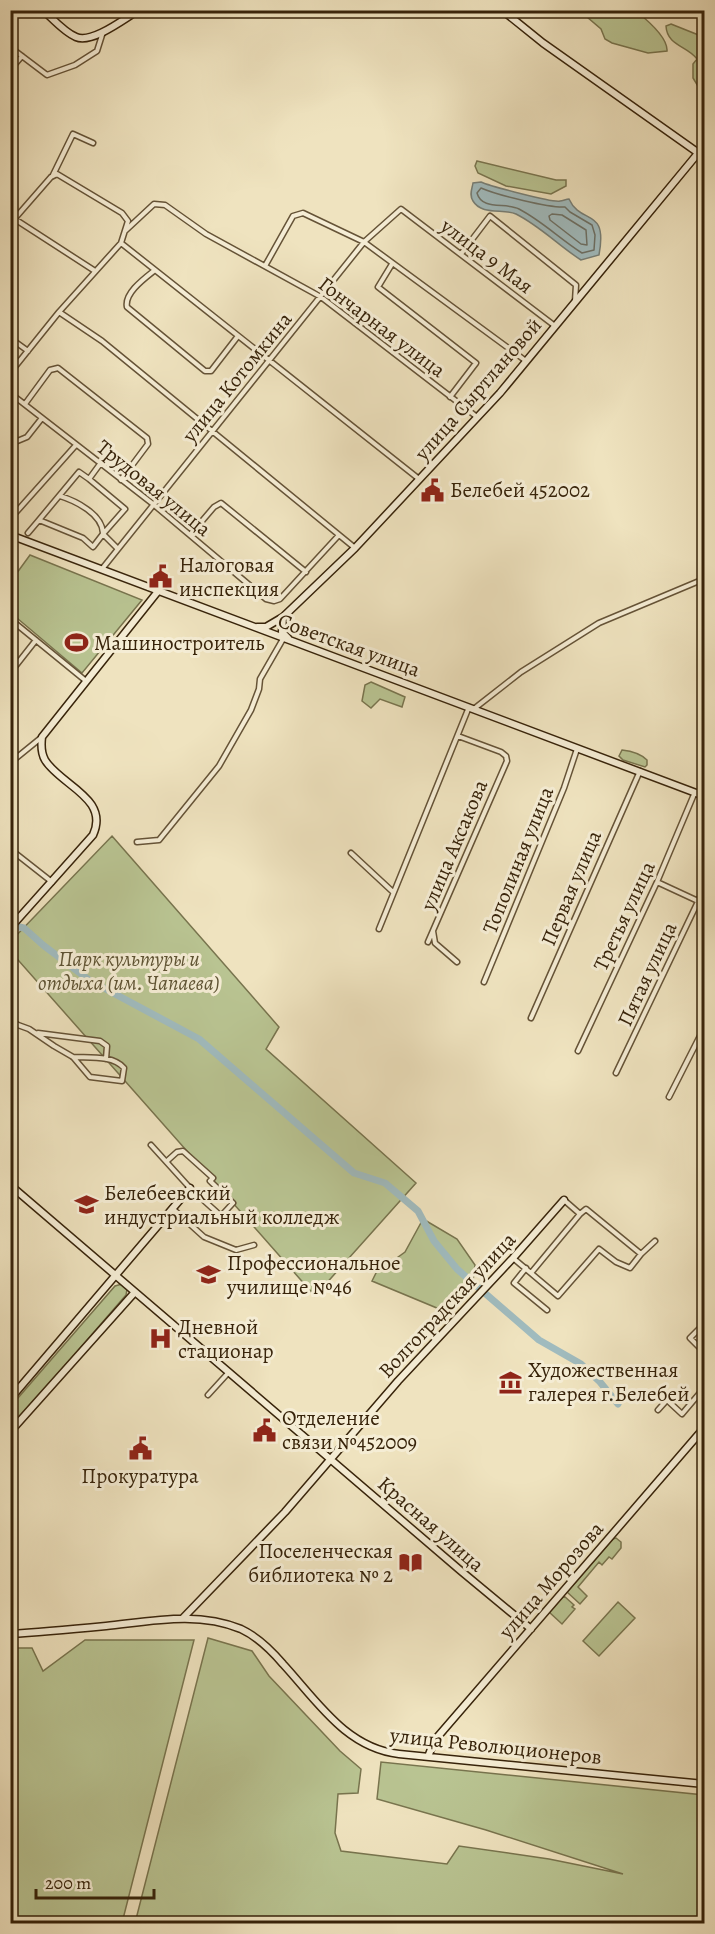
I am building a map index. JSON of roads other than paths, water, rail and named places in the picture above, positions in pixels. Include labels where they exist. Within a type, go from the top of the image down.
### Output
[{"type":"street","points":[[43,10],[74,37],[85,39],[104,31],[139,10]]},
{"type":"street","points":[[502,10],[543,43],[697,152]]},
{"type":"street","points":[[10,47],[47,75],[75,65],[97,51],[104,31]]},
{"type":"street","points":[[10,70],[22,56]]},
{"type":"street","points":[[10,224],[13,217],[53,175],[72,135],[93,143]]},
{"type":"street","name":"улица Сыртлановой","points":[[253,627],[266,627],[283,617],[355,548],[420,479],[526,361],[697,152],[705,146]]},
{"type":"street","points":[[10,373],[59,312],[121,243],[128,221],[122,213],[60,175],[53,175]]},
{"type":"street","name":"Гончарная улица","points":[[125,231],[150,207],[161,204],[206,234],[321,297],[477,417]]},
{"type":"street","name":"улица Котомкина","points":[[102,569],[364,242],[401,209]]},
{"type":"street","name":"улица 9 Мая","points":[[401,209],[555,326]]},
{"type":"street","points":[[265,266],[293,216],[303,213],[364,242],[526,361]]},
{"type":"street","points":[[461,254],[490,216],[576,285],[575,302]]},
{"type":"street","points":[[13,217],[95,270]]},
{"type":"street","points":[[121,243],[420,479]]},
{"type":"street","points":[[392,264],[378,286],[476,363],[450,397]]},
{"type":"street","points":[[155,270],[128,297],[126,302],[128,308],[205,371],[211,371],[238,336]]},
{"type":"street","points":[[59,312],[102,341],[355,548]]},
{"type":"street","points":[[10,338],[28,351]]},
{"type":"street","points":[[25,404],[50,370],[58,368],[147,438],[148,444],[121,480]]},
{"type":"street","name":"Трудовая улица","points":[[10,393],[153,504],[266,599],[274,601],[280,599],[306,572]]},
{"type":"street","points":[[10,448],[15,442],[27,437],[42,418]]},
{"type":"street","points":[[10,519],[75,444]]},
{"type":"street","points":[[89,479],[100,464]]},
{"type":"street","points":[[28,533],[79,472],[125,508],[93,547],[83,538],[39,520]]},
{"type":"street","points":[[59,496],[73,500],[97,518],[103,526],[103,534],[118,549]]},
{"type":"street","points":[[190,535],[214,507],[221,503],[306,572],[339,535]]},
{"type":"street","name":"Советская улица","points":[[10,535],[705,796]]},
{"type":"street","points":[[379,929],[472,707],[521,672],[599,623],[705,579]]},
{"type":"street","points":[[10,763],[42,737],[159,590]]},
{"type":"street","points":[[283,617],[282,632],[285,637],[295,642]]},
{"type":"street","points":[[10,619],[87,682]]},
{"type":"street","points":[[136,842],[159,840],[219,766],[251,710],[259,689],[260,679],[284,639]]},
{"type":"street","points":[[10,673],[36,640]]},
{"type":"street","name":"улица Аксакова","points":[[428,942],[507,761],[501,752],[458,736]]},
{"type":"street","points":[[10,928],[93,835],[96,828],[97,818],[85,797],[46,762],[41,747],[42,737]]},
{"type":"street","name":"Тополиная улица","points":[[484,982],[564,788],[577,749]]},
{"type":"street","name":"Первая улица","points":[[531,1018],[640,771]]},
{"type":"street","name":"Третья улица","points":[[578,1051],[657,882],[695,792]]},
{"type":"street","points":[[10,849],[52,882]]},
{"type":"street","points":[[351,852],[393,892]]},
{"type":"street","points":[[657,882],[698,901]]},
{"type":"street","name":"Пятая улица","points":[[616,1073],[705,889]]},
{"type":"street","points":[[433,930],[435,943],[457,963]]},
{"type":"street","points":[[10,1019],[18,1025],[48,1036],[89,1038],[100,1041],[107,1046],[106,1060]]},
{"type":"street","points":[[669,1097],[705,1028]]},
{"type":"street","points":[[34,1032],[73,1057],[90,1077],[122,1081],[124,1068],[119,1063],[73,1057]]},
{"type":"street","points":[[151,1145],[190,1188],[221,1216],[233,1203],[210,1181],[213,1178],[183,1151],[177,1152],[167,1161]]},
{"type":"street","name":"Красная улица","points":[[10,1185],[531,1629]]},
{"type":"street","points":[[10,1398],[190,1188]]},
{"type":"street","points":[[564,1200],[580,1214]]},
{"type":"street","name":"Волгоградская улица","points":[[183,1618],[278,1519],[398,1381],[564,1200]]},
{"type":"street","points":[[171,1208],[204,1237],[236,1250],[254,1245]]},
{"type":"street","points":[[531,1273],[586,1209],[641,1254]]},
{"type":"street","points":[[513,1258],[558,1296],[599,1249],[616,1262],[630,1268],[655,1241]]},
{"type":"street","points":[[526,1268],[514,1283],[547,1310]]},
{"type":"street","points":[[10,1432],[135,1292]]},
{"type":"street","points":[[701,1327],[690,1338],[705,1352]]},
{"type":"street","points":[[208,1395],[229,1372]]},
{"type":"street","points":[[658,1410],[667,1400],[682,1414],[705,1386]]},
{"type":"street","name":"улица Морозова","points":[[428,1756],[434,1741],[705,1428]]},
{"type":"street","name":"улица Революционеров","points":[[10,1634],[183,1618],[213,1620],[243,1630],[258,1639],[346,1732],[372,1748],[388,1752],[705,1784]]},
{"type":"water","points":[[481,182],[555,201],[569,199],[574,207],[597,223],[601,240],[599,255],[581,260],[516,214],[482,209],[477,206],[471,194],[473,183]]},
{"type":"waterway","points":[[10,925],[24,928],[89,980],[199,1039],[354,1173],[385,1183],[418,1211],[434,1241],[457,1269],[539,1340],[581,1364],[618,1404]]},
{"type":"place","name":"Белебей 452002","points":[[432,490]]},
{"type":"place","name":"Налоговая инспекция","points":[[161,577]]},
{"type":"place","name":"Машиностроитель","points":[[76,643]]},
{"type":"place","name":"Белебеевский индустриальный колледж","points":[[86,1205]]},
{"type":"place","name":"Профессиональное училище №46","points":[[209,1275]]},
{"type":"place","name":"Дневной стационар","points":[[160,1339]]},
{"type":"place","name":"Художественная галерея г.Белебей","points":[[510,1382]]},
{"type":"place","name":"Отделение связи №452009","points":[[264,1430]]},
{"type":"place","name":"Прокуратура","points":[[140,1448]]},
{"type":"place","name":"Поселенческая библиотека № 2","points":[[411,1563]]},
{"type":"park label","name":"Парк культуры и отдыха (им. Чапаева)","points":[[129,971]]}]
